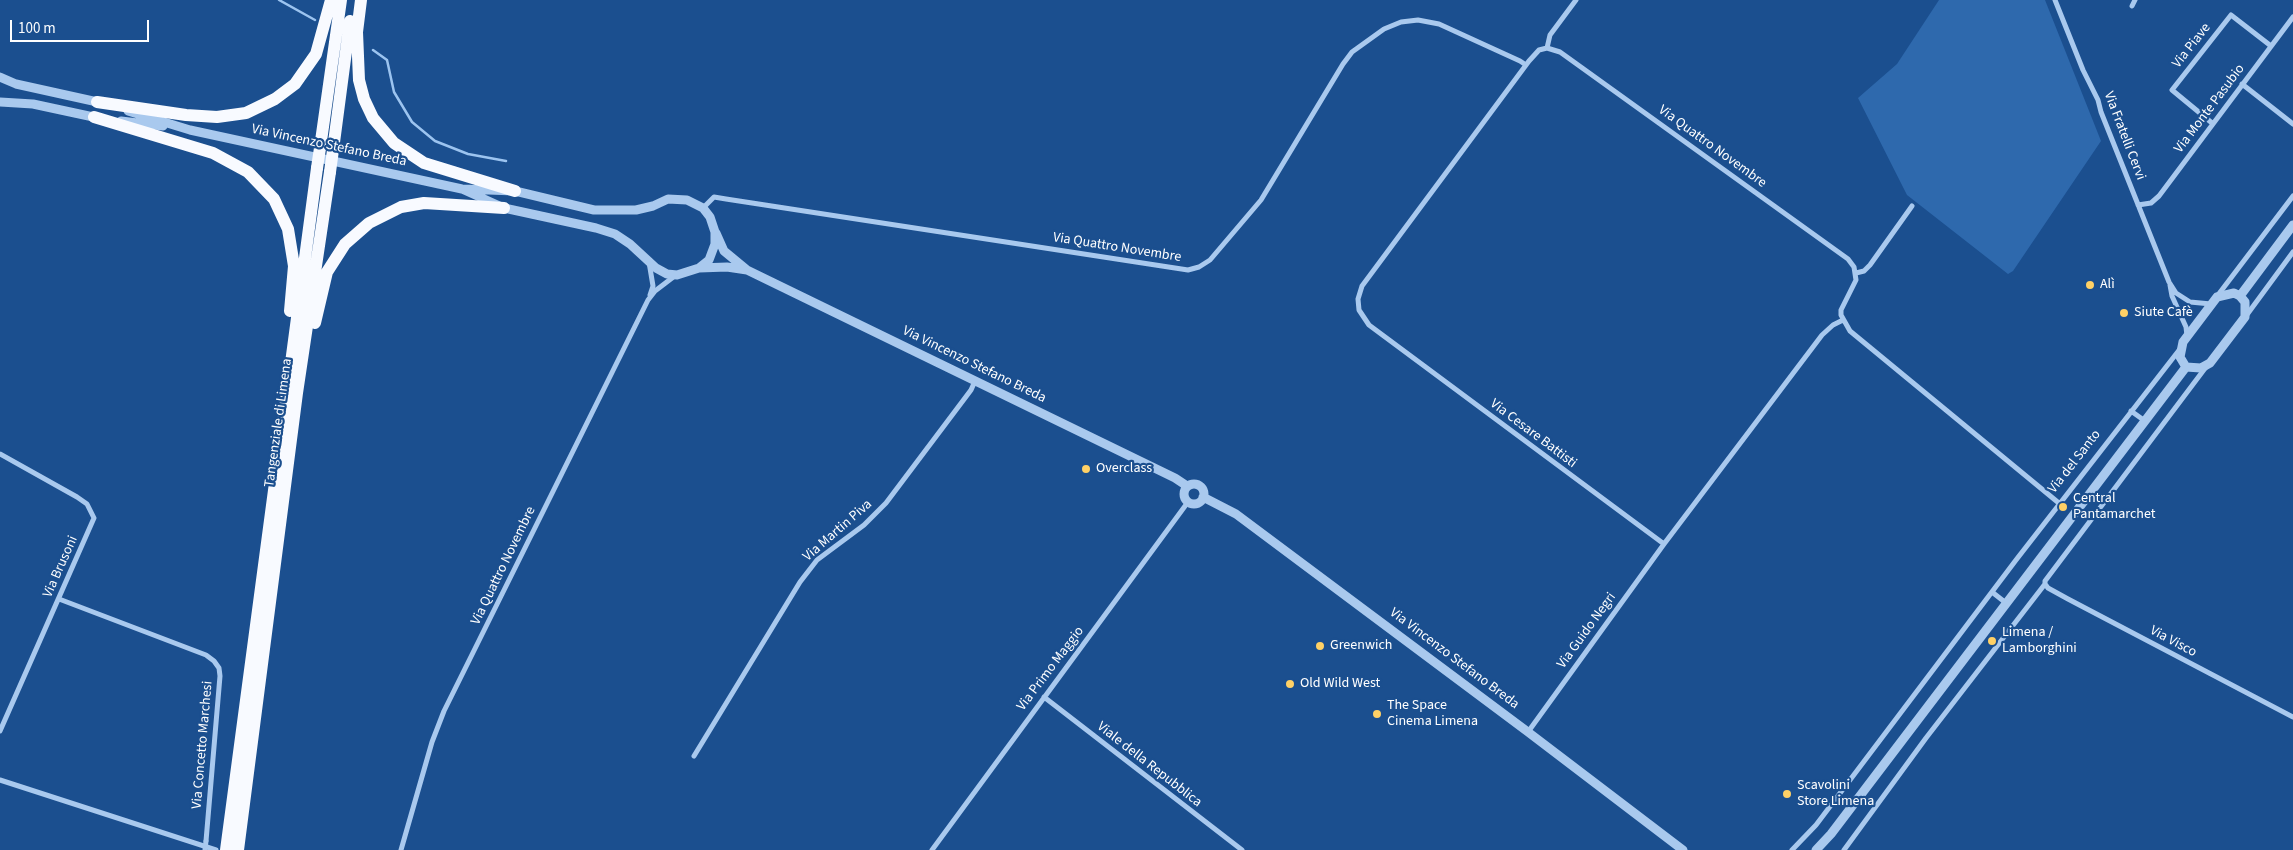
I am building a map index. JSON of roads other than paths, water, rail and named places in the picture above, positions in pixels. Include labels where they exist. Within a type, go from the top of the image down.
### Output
[{"type":"highway","points":[[97,102],[186,115],[217,117],[246,113],[275,99],[295,84],[316,54],[331,0]]},
{"type":"highway","name":"Tangenziale di Limena","points":[[326,149],[341,0]]},
{"type":"highway","name":"Tangenziale di Limena","points":[[229,849],[283,415],[326,149],[353,0]]},
{"type":"highway","points":[[361,0],[357,32],[359,80],[364,99],[373,118],[394,143],[424,163],[514,191]]},
{"type":"highway","points":[[94,117],[213,153],[248,172],[274,199],[288,228],[294,266],[284,362],[283,415]]},
{"type":"highway","name":"Tangenziale di Limena","points":[[229,849],[298,393],[323,170]]},
{"type":"highway","points":[[298,393],[328,272],[346,244],[369,223],[401,207],[424,203],[504,208]]},
{"type":"street","name":"Via Cesare Battisti","points":[[1576,0],[1550,35],[1547,48],[1539,50],[1526,65],[1362,286],[1358,299],[1359,310],[1370,325],[1664,544]]},
{"type":"street","name":"Via Fratelli Cervi","points":[[2055,0],[2083,70],[2098,100],[2101,112],[2169,282],[2172,296],[2186,327],[2187,336]]},
{"type":"street","points":[[2132,6],[2135,0]]},
{"type":"street","name":"Via Piave","points":[[2212,123],[2172,90],[2231,15],[2272,46]]},
{"type":"street","name":"Via Monte Pasubio","points":[[2138,205],[2151,203],[2159,196],[2293,17]]},
{"type":"street","name":"Via Quattro Novembre","points":[[703,208],[714,197],[1188,270],[1199,267],[1210,260],[1261,200],[1343,64],[1352,52],[1375,34],[1401,22],[1418,20],[1439,24],[1526,65]]},
{"type":"street","name":"Via Quattro Novembre","points":[[1547,48],[1560,52],[1842,254],[1848,259],[1856,273]]},
{"type":"street","name":"Via Vincenzo Stefano Breda","points":[[0,77],[16,84],[97,102],[190,130],[462,189],[514,191],[594,210],[636,210],[674,199],[687,200],[703,208],[710,217],[724,251],[747,270],[1175,478],[1187,486],[1192,484],[1198,485],[1204,491],[1203,497],[1228,509],[1683,850]]},
{"type":"street","points":[[2242,84],[2293,124]]},
{"type":"street","name":"Via Vincenzo Stefano Breda","points":[[0,102],[33,104],[94,117],[190,130]]},
{"type":"street","name":"Via Vincenzo Stefano Breda","points":[[462,189],[504,208],[596,228],[614,234],[630,244],[649,262],[668,274],[677,274],[699,268],[727,267],[747,270]]},
{"type":"street","name":"Via del Santo","points":[[1792,850],[1816,825],[1992,592],[2180,349],[2187,336],[2293,196]]},
{"type":"street","points":[[1912,206],[1870,265],[1864,271],[1856,273],[1853,287],[1841,310],[1842,320],[1850,331],[2060,504]]},
{"type":"street","points":[[2240,296],[2293,225]]},
{"type":"street","points":[[699,268],[709,260],[715,244],[715,232]]},
{"type":"street","points":[[1844,850],[1926,738],[2045,584],[2045,580],[2293,252]]},
{"type":"street","name":"Via Quattro Novembre","points":[[401,850],[432,742],[444,711],[648,300],[652,286],[649,262]]},
{"type":"street","name":"Via Quattro Novembre","points":[[648,300],[664,283],[677,274]]},
{"type":"street","name":"Via Fratelli Cervi","points":[[2169,282],[2180,296],[2190,302],[2214,300]]},
{"type":"street","points":[[2214,300],[2228,294],[2240,296]]},
{"type":"street","points":[[2240,296],[2246,310],[2245,317]]},
{"type":"street","points":[[1664,544],[1822,334],[1833,324],[1842,320]]},
{"type":"street","points":[[2180,349],[2181,361],[2186,367],[2201,368],[2210,363]]},
{"type":"street","points":[[1823,850],[1832,834],[2186,367]]},
{"type":"street","name":"Via Martin Piva","points":[[694,756],[800,582],[817,560],[864,524],[886,503],[971,390],[975,381]]},
{"type":"street","points":[[2131,411],[2144,421]]},
{"type":"street","name":"Via Brusoni","points":[[0,454],[77,497],[87,504],[94,518],[0,731]]},
{"type":"street","points":[[1187,486],[1184,495],[1188,502],[1197,504],[1203,497]]},
{"type":"street","name":"Via Primo Maggio","points":[[932,850],[1188,502]]},
{"type":"street","name":"Via Guido Negri","points":[[1528,732],[1664,544]]},
{"type":"street","name":"Via Visco","points":[[2045,584],[2048,588],[2073,602],[2293,716]]},
{"type":"street","points":[[1992,592],[2006,603]]},
{"type":"street","name":"Via Concetto Marchesi","points":[[59,598],[206,655],[219,668],[220,676],[206,850]]},
{"type":"street","name":"Viale della Repubblica","points":[[1044,698],[1242,850]]},
{"type":"street","points":[[0,780],[229,849]]},
{"type":"street","points":[[1816,850],[1832,834]]},
{"type":"waterway","points":[[279,0],[315,20]]},
{"type":"waterway","points":[[373,50],[387,60],[394,92],[412,122],[435,141],[468,154],[506,161]]},
{"type":"place","name":"Alì","points":[[2090,285]]},
{"type":"place","name":"Siute Cafè","points":[[2124,313]]},
{"type":"place","name":"Overclass","points":[[1086,469]]},
{"type":"place","name":"Central Pantamarchet","points":[[2063,507]]},
{"type":"place","name":"Limena / Lamborghini","points":[[1992,641]]},
{"type":"place","name":"Greenwich","points":[[1320,646]]},
{"type":"place","name":"Old Wild West","points":[[1290,684]]},
{"type":"place","name":"The Space Cinema Limena","points":[[1377,714]]},
{"type":"place","name":"Scavolini Store Limena","points":[[1787,794]]}]
